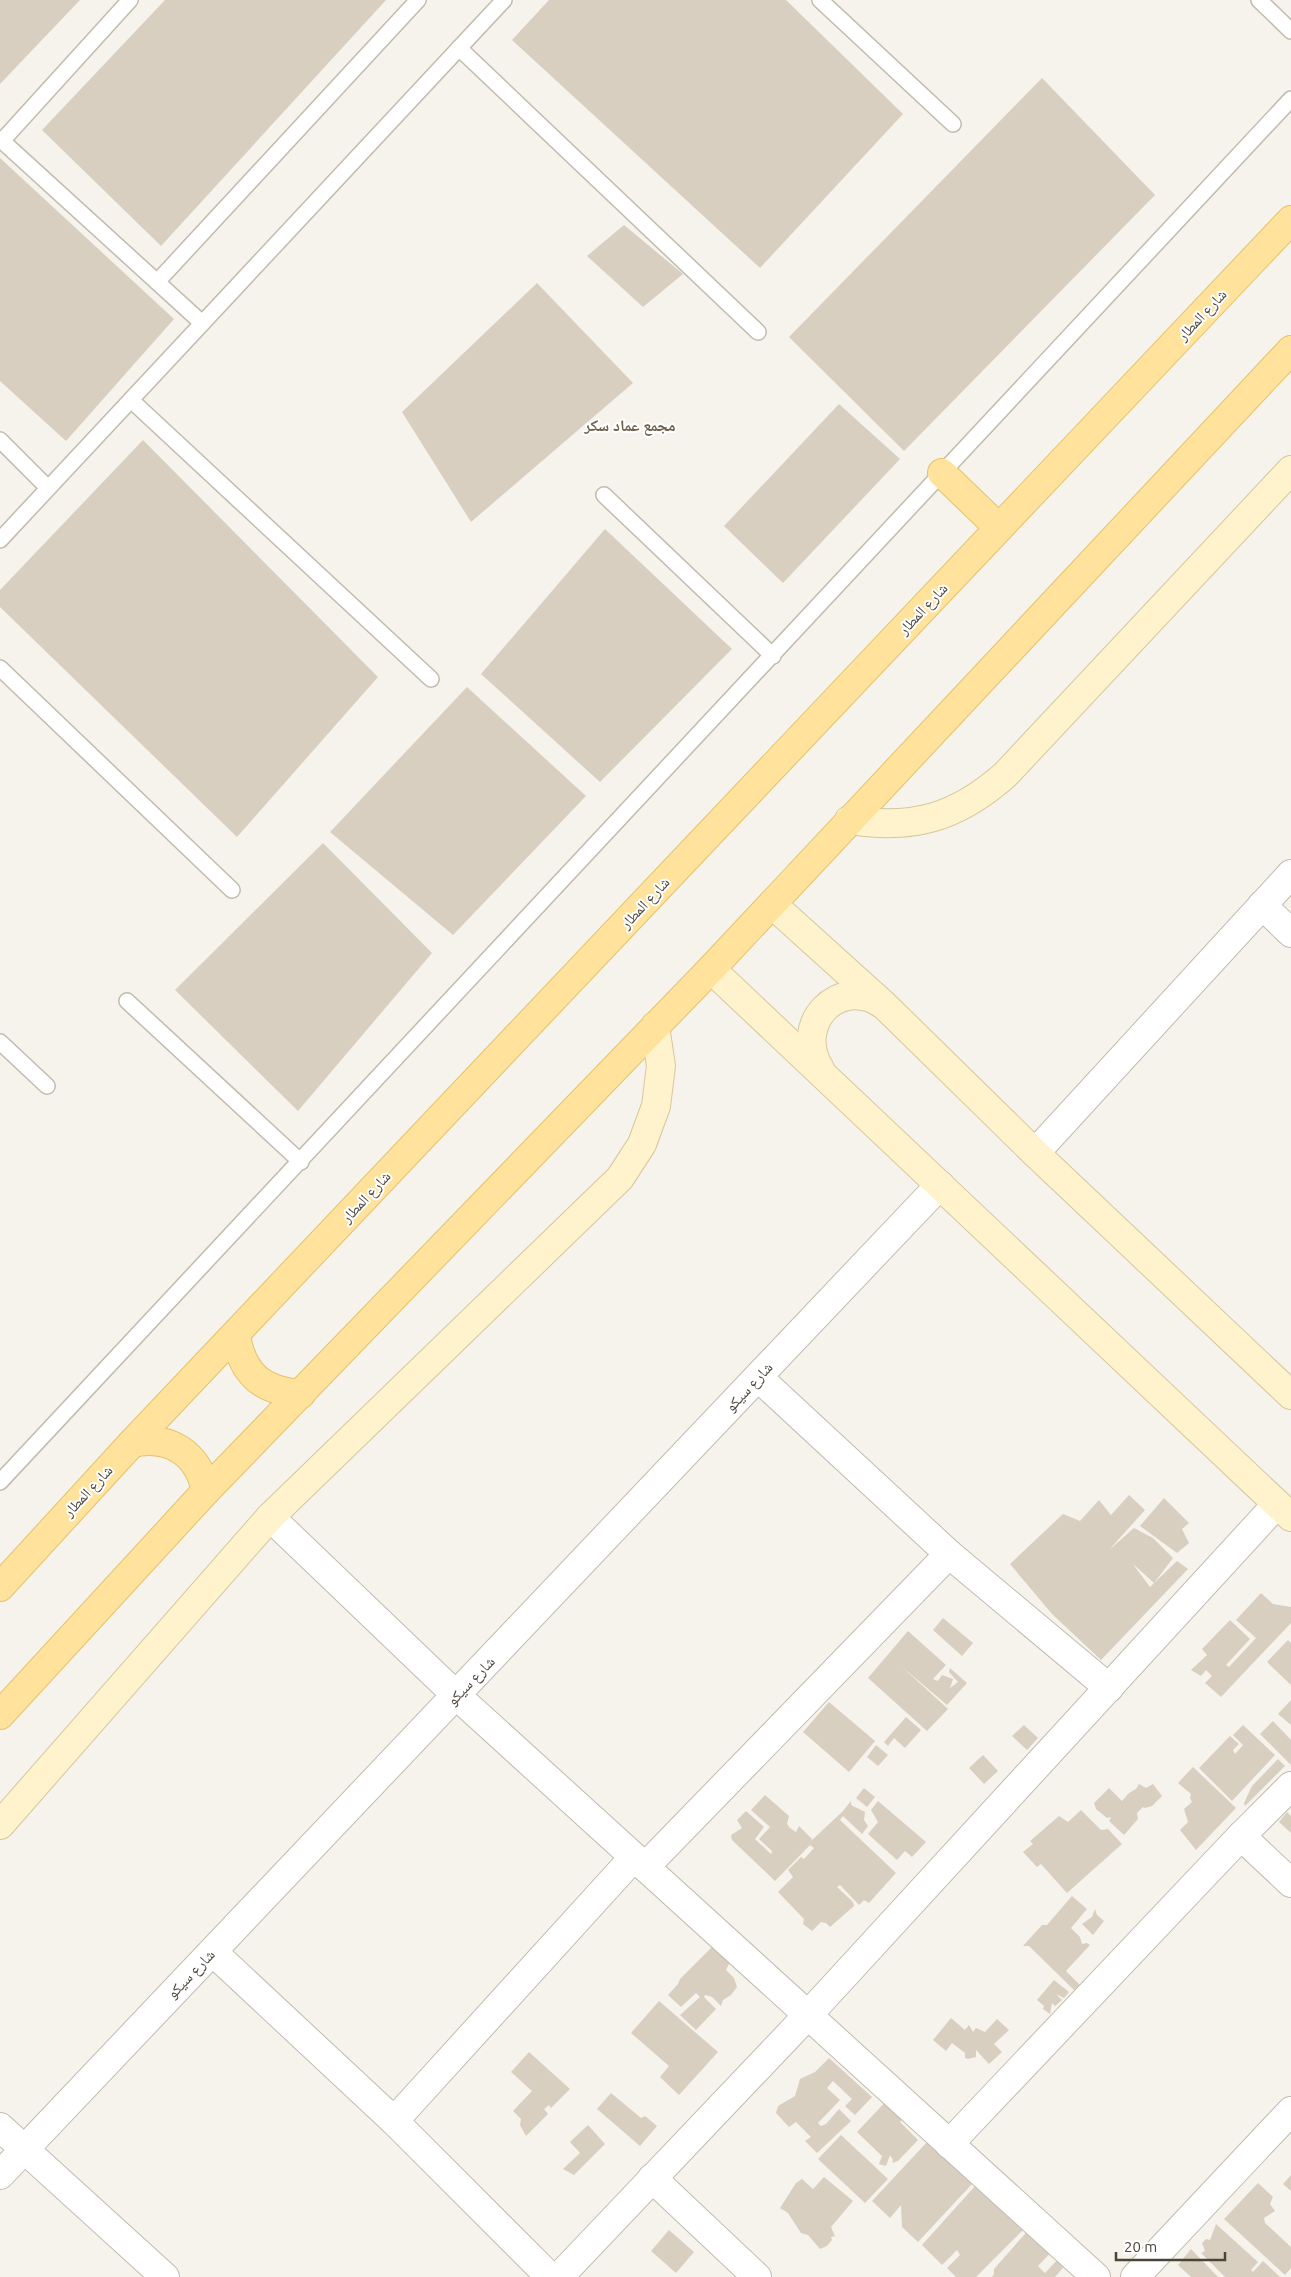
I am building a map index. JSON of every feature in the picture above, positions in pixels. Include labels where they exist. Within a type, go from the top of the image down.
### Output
[{"type":"main road","name":"شارع المطار","points":[[0,1587],[132,1443],[1291,220]]},
{"type":"main road","points":[[0,1714],[206,1491],[711,969],[1291,350]]},
{"type":"main road","points":[[942,474],[999,528]]},
{"type":"main road","points":[[236,1334],[242,1358],[256,1378],[269,1388],[285,1393],[301,1394]]},
{"type":"main road","points":[[132,1443],[146,1440],[175,1446],[197,1464],[203,1477],[206,1491]]},
{"type":"street","points":[[849,820],[878,824],[906,824],[934,818],[960,809],[984,794],[1005,775],[1291,470]]},
{"type":"street","points":[[1035,1153],[1291,874]]},
{"type":"street","points":[[772,904],[885,1006],[1035,1153],[1291,1395]]},
{"type":"street","points":[[1262,905],[1291,933]]},
{"type":"street","points":[[558,2277],[808,2015],[1109,1688],[1284,1511],[711,969]]},
{"type":"street","points":[[821,1071],[813,1058],[810,1042],[812,1028],[819,1014],[831,1003],[845,997],[860,996],[875,1000],[885,1006]]},
{"type":"street","points":[[0,1825],[270,1517],[620,1178],[642,1144],[656,1106],[661,1066],[656,1026]]},
{"type":"street","name":"شارع سيكو","points":[[0,2175],[457,1696],[940,1185]]},
{"type":"street","points":[[758,1378],[949,1554],[1109,1688]]},
{"type":"street","points":[[270,1517],[457,1696],[1096,2277]]},
{"type":"street","points":[[394,2122],[640,1862],[949,1554]]},
{"type":"street","points":[[949,2144],[1241,1836],[1291,1786]]},
{"type":"street","points":[[1241,1836],[1291,1883]]},
{"type":"street","points":[[213,1952],[394,2122],[550,2277]]},
{"type":"street","points":[[1135,2277],[1291,2111]]},
{"type":"street","points":[[0,2127],[165,2277]]},
{"type":"street","points":[[652,2178],[757,2277]]},
{"type":"lane","points":[[130,0],[1,140],[202,323]]},
{"type":"lane","points":[[157,282],[418,0]]},
{"type":"lane","points":[[0,540],[504,0]]},
{"type":"lane","points":[[820,0],[953,124]]},
{"type":"lane","points":[[1259,0],[1291,31]]},
{"type":"lane","points":[[459,48],[758,332]]},
{"type":"lane","points":[[0,1482],[1291,99]]},
{"type":"lane","points":[[131,400],[431,679]]},
{"type":"lane","points":[[0,440],[48,488]]},
{"type":"lane","points":[[604,495],[773,656]]},
{"type":"lane","points":[[0,668],[232,890]]},
{"type":"lane","points":[[127,1001],[300,1162]]},
{"type":"lane","points":[[0,1042],[47,1086]]},
{"type":"building","points":[[0,0],[80,0],[0,84]]},
{"type":"building","points":[[165,0],[386,0],[161,246],[42,130]]},
{"type":"building","points":[[549,0],[786,0],[903,114],[760,268],[512,40]]},
{"type":"building","points":[[1042,78],[1155,195],[904,451],[789,337]]},
{"type":"building","points":[[0,158],[174,319],[66,441],[0,381]]},
{"type":"building","points":[[624,225],[683,274],[643,307],[587,256]]},
{"type":"building","points":[[537,283],[633,383],[471,522],[402,412]]},
{"type":"building","points":[[839,404],[900,459],[783,583],[724,526]]},
{"type":"building","points":[[143,440],[378,677],[237,837],[0,607],[0,590]]},
{"type":"building","points":[[605,529],[732,649],[600,782],[481,674]]},
{"type":"building","points":[[467,687],[586,796],[453,935],[330,832]]},
{"type":"building","points":[[323,843],[432,953],[298,1111],[175,990]]},
{"type":"building","points":[[1129,1495],[1145,1510],[1109,1550],[1134,1528],[1153,1538],[1173,1558],[1154,1583],[1177,1561],[1188,1569],[1101,1660],[1052,1614],[1010,1564],[1063,1514],[1080,1521],[1099,1500],[1111,1515]],"holes":[[[1133,1564],[1154,1583],[1150,1587]]]},
{"type":"building","points":[[1164,1498],[1189,1523],[1182,1529],[1189,1543],[1177,1553],[1140,1526]]},
{"type":"building","points":[[1261,1593],[1273,1604],[1291,1607],[1291,1623],[1221,1697],[1205,1683],[1212,1676],[1206,1670],[1201,1676],[1191,1670],[1207,1655],[1202,1649],[1230,1620],[1250,1639],[1226,1665],[1229,1667],[1256,1638],[1236,1620]]},
{"type":"building","points":[[943,1618],[973,1643],[962,1656],[933,1630]]},
{"type":"building","points":[[908,1631],[946,1665],[933,1679],[938,1681],[942,1675],[953,1679],[950,1688],[958,1682],[949,1672],[950,1668],[967,1683],[947,1705],[901,1666],[948,1709],[927,1731],[868,1678]]},
{"type":"building","points":[[1288,1640],[1291,1643],[1291,1685],[1267,1662]]},
{"type":"building","points":[[1291,1700],[1291,1725],[1278,1714]]},
{"type":"building","points":[[829,1702],[875,1741],[849,1772],[803,1732]]},
{"type":"building","points":[[906,1717],[921,1730],[905,1748],[894,1738],[888,1746],[884,1742]]},
{"type":"building","points":[[1273,1721],[1291,1740],[1291,1765],[1260,1734]]},
{"type":"building","points":[[1024,1725],[1038,1738],[1027,1750],[1012,1736]]},
{"type":"building","points":[[1243,1725],[1275,1755],[1232,1801],[1199,1768],[1230,1736],[1239,1744],[1233,1750],[1235,1754],[1243,1745],[1233,1735]]},
{"type":"building","points":[[876,1745],[888,1755],[878,1766],[867,1757]]},
{"type":"building","points":[[983,1755],[998,1771],[984,1784],[969,1768]]},
{"type":"building","points":[[1278,1759],[1285,1766],[1245,1806],[1244,1803],[1252,1786]]},
{"type":"building","points":[[1193,1767],[1236,1808],[1196,1850],[1180,1830],[1188,1822],[1184,1809],[1192,1802],[1191,1794],[1178,1783]]},
{"type":"building","points":[[1139,1784],[1146,1788],[1153,1784],[1162,1796],[1152,1806],[1143,1807],[1137,1813],[1138,1819],[1124,1835],[1109,1821],[1111,1817],[1107,1818],[1096,1809],[1094,1803],[1109,1788],[1122,1801]]},
{"type":"building","points":[[864,1788],[875,1797],[867,1807],[856,1798]]},
{"type":"building","points":[[765,1795],[789,1816],[787,1824],[790,1828],[796,1832],[799,1826],[812,1839],[811,1841],[851,1801],[851,1805],[865,1812],[864,1820],[868,1826],[862,1834],[843,1816],[840,1820],[896,1873],[869,1903],[864,1900],[859,1905],[840,1885],[837,1887],[853,1902],[854,1906],[830,1927],[826,1923],[821,1922],[812,1931],[803,1924],[804,1919],[778,1892],[793,1877],[788,1870],[801,1857],[804,1859],[814,1848],[810,1845],[775,1881],[732,1840],[731,1835],[742,1828],[737,1820],[746,1811],[764,1827],[755,1839],[771,1854],[772,1851],[759,1839],[770,1827],[751,1810]]},
{"type":"building","points":[[878,1801],[926,1842],[912,1857],[905,1851],[897,1860],[868,1834],[878,1822],[871,1810]]},
{"type":"building","points":[[1081,1810],[1101,1830],[1108,1829],[1122,1844],[1067,1893],[1041,1864],[1037,1867],[1023,1852],[1033,1844],[1030,1841],[1059,1816],[1068,1822]]},
{"type":"building","points":[[1287,1812],[1291,1816],[1291,1833],[1279,1822]]},
{"type":"building","points":[[1072,1896],[1087,1909],[1071,1928],[1080,1937],[1082,1944],[1087,1943],[1090,1945],[1066,1971],[1080,1985],[1074,1990],[1029,1946],[1023,1946],[1042,1925],[1047,1925]]},
{"type":"building","points":[[1095,1909],[1097,1915],[1104,1921],[1093,1935],[1082,1924],[1092,1917]]},
{"type":"building","points":[[713,1946],[730,1962],[726,1970],[734,1978],[737,1987],[731,1995],[723,2000],[721,2006],[712,1997],[705,1995],[704,1997],[716,2009],[696,2030],[680,2015],[700,1997],[696,1993],[681,2007],[668,1995],[680,1979]]},
{"type":"building","points":[[1054,1980],[1069,1992],[1064,1998],[1056,1994],[1062,2000],[1055,2006],[1052,2003],[1050,2014],[1043,2009],[1044,2006],[1037,2000]]},
{"type":"building","points":[[659,2001],[718,2052],[679,2095],[660,2077],[669,2066],[631,2033]]},
{"type":"building","points":[[951,2018],[965,2030],[969,2025],[973,2032],[976,2028],[985,2032],[997,2019],[1009,2030],[994,2044],[1002,2052],[989,2064],[976,2050],[976,2057],[968,2059],[965,2058],[965,2053],[952,2043],[946,2051],[933,2040]]},
{"type":"building","points":[[529,2052],[570,2089],[551,2108],[549,2105],[544,2109],[548,2114],[526,2136],[520,2125],[521,2119],[513,2111],[532,2091],[511,2072]]},
{"type":"building","points":[[829,2058],[872,2097],[855,2115],[845,2106],[852,2099],[833,2081],[827,2088],[840,2100],[818,2123],[821,2126],[826,2124],[839,2109],[851,2121],[817,2153],[805,2141],[811,2137],[796,2122],[789,2127],[776,2113],[778,2106],[795,2096],[800,2079],[815,2072]]},
{"type":"building","points":[[611,2093],[641,2118],[645,2116],[657,2126],[640,2146],[597,2109]]},
{"type":"building","points":[[891,2096],[909,2112],[900,2122],[918,2140],[898,2161],[892,2163],[893,2160],[890,2155],[886,2166],[879,2164],[882,2156],[857,2132]]},
{"type":"building","points":[[588,2125],[605,2144],[574,2175],[563,2169],[580,2153],[570,2142]]},
{"type":"building","points":[[841,2135],[888,2179],[865,2203],[818,2159]]},
{"type":"building","points":[[928,2141],[973,2183],[918,2242],[902,2227],[901,2205],[890,2218],[872,2201]]},
{"type":"building","points":[[1291,2175],[1291,2191],[1283,2184]]},
{"type":"building","points":[[824,2177],[853,2201],[831,2227],[835,2236],[831,2237],[832,2240],[827,2246],[820,2249],[808,2235],[801,2233],[788,2213],[780,2208],[796,2183],[802,2179],[813,2189]]},
{"type":"building","points":[[1258,2183],[1273,2197],[1270,2204],[1275,2211],[1264,2218],[1265,2223],[1291,2247],[1291,2268],[1285,2275],[1224,2219]]},
{"type":"building","points":[[976,2185],[1023,2230],[976,2277],[956,2277],[947,2268],[960,2255],[957,2250],[942,2265],[922,2245]]},
{"type":"building","points":[[1216,2224],[1258,2262],[1251,2270],[1253,2272],[1263,2261],[1280,2277],[1225,2277],[1201,2253],[1205,2251],[1202,2243],[1206,2239],[1210,2240]]},
{"type":"building","points":[[1032,2226],[1054,2249],[1038,2266],[1045,2273],[1060,2257],[1067,2263],[1055,2277],[992,2277],[994,2269]]},
{"type":"building","points":[[669,2230],[694,2252],[676,2273],[651,2251]]},
{"type":"building","points":[[1191,2249],[1218,2277],[1191,2277],[1178,2265]]},
{"type":"district","name":"مجمع عماد سكر","points":[[630,425]]}]
